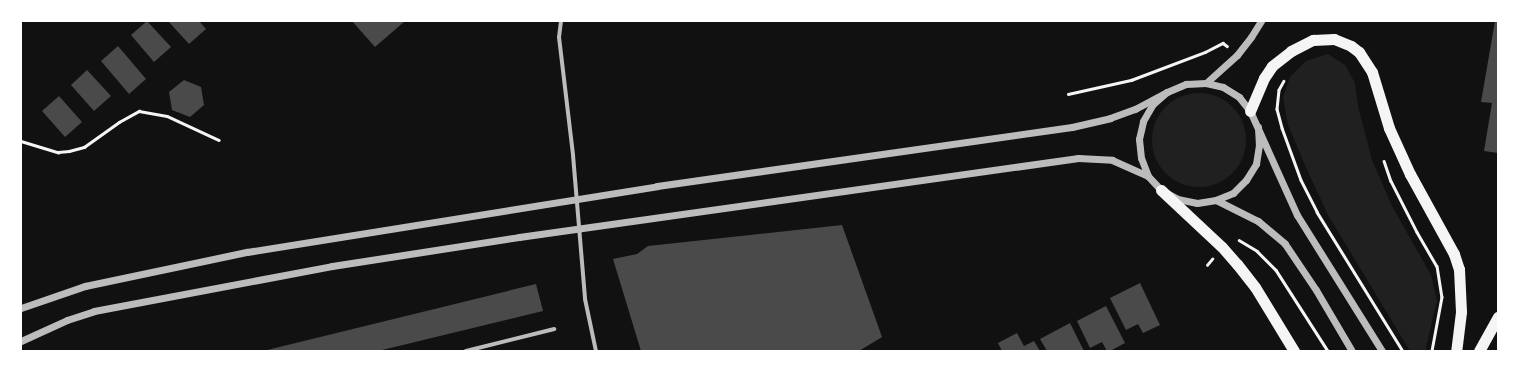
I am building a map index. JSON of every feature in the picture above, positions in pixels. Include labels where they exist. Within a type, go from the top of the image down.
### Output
[{"type":"highway","points":[[1250,111],[1264,78],[1272,66],[1290,51],[1313,40],[1334,39],[1351,46],[1359,52],[1372,72],[1390,128],[1410,174],[1454,254],[1458,269],[1461,312],[1456,351]]},
{"type":"highway","points":[[1161,190],[1222,247],[1237,264],[1255,287],[1294,351]]},
{"type":"highway","points":[[1479,351],[1498,318]]},
{"type":"street","points":[[561,21],[559,37],[585,299],[596,351]]},
{"type":"street","points":[[1206,83],[1237,55],[1252,37],[1260,21]]},
{"type":"street","points":[[21,308],[85,286],[247,252],[576,199],[1072,126],[1110,118],[1135,109],[1186,84],[1206,83],[1223,87],[1239,97],[1250,111],[1297,215],[1382,351]]},
{"type":"street","points":[[1167,92],[1153,104],[1143,121],[1139,139],[1141,158],[1148,176],[1161,190],[1178,199],[1197,203],[1216,200],[1233,193],[1246,180],[1256,164],[1259,146],[1258,127]]},
{"type":"street","points":[[21,341],[67,320],[94,311],[332,266],[578,229],[1078,158],[1112,160],[1148,176]]},
{"type":"street","points":[[1216,200],[1258,221],[1285,244],[1316,290],[1350,348]]},
{"type":"street","points":[[466,351],[554,329]]},
{"type":"path","points":[[1068,94],[1131,80],[1205,52],[1223,43]]},
{"type":"path","points":[[1284,80],[1279,90],[1277,109],[1282,128],[1301,180],[1317,212],[1403,351]]},
{"type":"path","points":[[21,141],[58,152],[69,151],[84,147],[119,122],[139,111],[167,116],[219,140]]},
{"type":"path","points":[[1384,159],[1398,194],[1437,266],[1442,298],[1432,351]]},
{"type":"path","points":[[1238,240],[1257,251],[1276,270],[1328,351]]},
{"type":"shaded area","points":[[1328,54],[1345,65],[1355,83],[1358,106],[1372,160],[1392,206],[1431,275],[1437,301],[1425,351],[1410,351],[1328,215],[1288,125],[1283,97],[1290,77],[1306,61]]},
{"type":"shaded area","points":[[1199,93],[1217,97],[1232,107],[1242,122],[1246,140],[1242,158],[1232,173],[1217,183],[1199,187],[1181,183],[1166,173],[1156,158],[1152,140],[1156,122],[1166,107],[1181,97]]},
{"type":"building","points":[[147,21],[171,47],[154,62],[131,35]]},
{"type":"building","points":[[168,21],[199,21],[206,29],[189,44]]},
{"type":"building","points":[[352,21],[405,21],[375,47]]},
{"type":"building","points":[[1495,21],[1498,21],[1498,153],[1484,151],[1492,103],[1481,102]]},
{"type":"building","points":[[118,46],[146,79],[129,94],[101,61]]},
{"type":"building","points":[[87,70],[111,96],[94,111],[71,85]]},
{"type":"building","points":[[184,80],[201,87],[204,105],[190,117],[172,110],[169,92]]},
{"type":"building","points":[[59,96],[82,122],[65,137],[42,111]]},
{"type":"building","points":[[842,225],[882,337],[859,351],[641,351],[613,259],[637,254],[648,246]]},
{"type":"building","points":[[1140,283],[1160,325],[1143,333],[1138,324],[1126,330],[1110,298]]},
{"type":"building","points":[[536,284],[543,311],[378,351],[263,351]]},
{"type":"building","points":[[1106,306],[1125,343],[1110,351],[1107,351],[1102,342],[1090,348],[1077,321]]},
{"type":"building","points":[[1070,323],[1084,351],[1047,351],[1040,339]]},
{"type":"building","points":[[1017,333],[1024,346],[1034,341],[1040,351],[1002,351],[998,343]]}]
